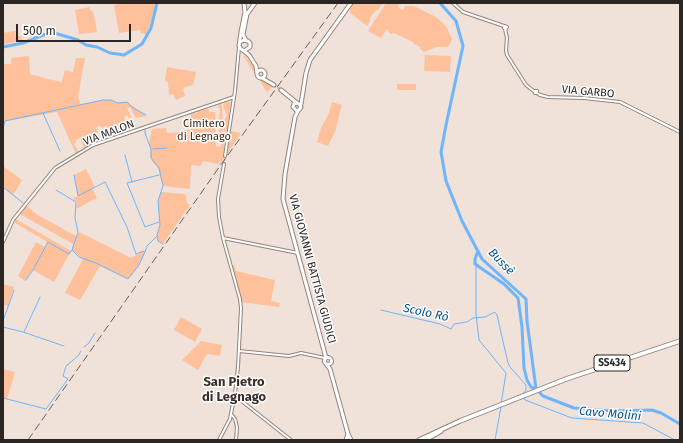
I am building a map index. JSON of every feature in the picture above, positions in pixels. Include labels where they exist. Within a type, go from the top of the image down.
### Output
[{"type":"highway","name":"SS434","points":[[424,440],[494,409],[593,370],[680,342]]},
{"type":"highway","name":"SS434","points":[[419,440],[441,429],[494,409]]},
{"type":"main road","points":[[249,55],[250,43],[243,35],[248,14],[255,3]]},
{"type":"main road","points":[[301,107],[306,73],[310,60],[351,3]]},
{"type":"main road","points":[[245,4],[248,8],[252,7]]},
{"type":"main road","points":[[245,4],[240,44],[256,66],[264,71],[268,80],[274,85]]},
{"type":"main road","points":[[240,44],[242,40],[246,40]]},
{"type":"main road","points":[[244,50],[249,49]]},
{"type":"main road","points":[[256,66],[258,76],[268,80]]},
{"type":"main road","points":[[257,74],[261,70]]},
{"type":"main road","points":[[262,78],[265,75]]},
{"type":"main road","name":"VIA GIOVANNI BATTISTA GIUDICI","points":[[281,90],[301,107],[295,117],[283,191],[284,206],[298,252],[326,360],[351,440]]},
{"type":"main road","points":[[296,104],[302,100]]},
{"type":"main road","name":"VIA GIOVANNI BATTISTA GIUDICI","points":[[295,117],[294,110],[296,104]]},
{"type":"main road","points":[[326,360],[330,363]]},
{"type":"main road","name":"VIA GIOVANNI BATTISTA GIUDICI","points":[[326,360],[331,360],[330,370]]},
{"type":"main road","points":[[348,434],[346,440],[351,440]]},
{"type":"street","name":"VIA GARBO","points":[[453,3],[463,12],[505,28],[507,38],[507,55],[526,85],[540,95],[548,97],[584,98],[620,102],[680,132]]},
{"type":"street","points":[[225,156],[240,44]]},
{"type":"street","points":[[238,54],[244,50]]},
{"type":"street","name":"VIA MALON","points":[[3,242],[13,220],[55,168],[93,145],[234,97]]},
{"type":"street","points":[[219,440],[231,414],[234,395],[239,351],[240,300],[220,223],[218,202],[224,164]]},
{"type":"street","points":[[223,238],[298,252]]},
{"type":"street","points":[[239,351],[289,356],[301,354],[320,357],[326,360]]},
{"type":"street","points":[[234,395],[291,440]]},
{"type":"street","points":[[231,414],[237,427],[236,440]]},
{"type":"green space","points":[[123,3],[156,3],[146,35],[141,33],[140,30],[119,33],[114,5]]},
{"type":"green space","points":[[353,3],[383,3],[370,18],[367,26],[349,12]]},
{"type":"green space","points":[[386,3],[400,3],[398,7],[403,10],[405,6],[414,6],[436,17],[447,28],[452,39],[450,44],[447,47],[437,47],[424,52],[413,42],[394,33],[391,34],[387,29],[381,38],[368,31]]},
{"type":"green space","points":[[90,7],[90,10],[93,11],[97,32],[79,34],[75,10]]},
{"type":"green space","points":[[18,31],[15,33],[16,36],[21,36],[22,40],[3,45],[3,33]]},
{"type":"green space","points":[[244,55],[256,68],[257,77],[244,57]]},
{"type":"green space","points":[[425,55],[451,56],[450,72],[424,71]]},
{"type":"green space","points":[[29,56],[30,74],[62,82],[65,70],[73,72],[76,58],[85,58],[78,96],[80,104],[103,100],[111,100],[118,103],[127,102],[146,116],[136,118],[130,107],[127,108],[133,121],[131,122],[127,115],[124,117],[126,123],[122,126],[121,123],[108,128],[106,126],[102,128],[100,125],[96,128],[98,133],[89,137],[93,145],[84,149],[80,138],[76,140],[74,144],[79,152],[76,154],[57,112],[5,121],[3,132],[3,64],[11,64],[11,58]]},
{"type":"green space","points":[[167,67],[196,72],[193,85],[185,87],[183,90],[185,96],[176,100],[173,94],[169,95],[168,82],[165,80]]},
{"type":"green space","points":[[257,77],[263,79],[273,86],[267,92]]},
{"type":"green space","points":[[397,84],[416,84],[416,90],[397,90]]},
{"type":"green space","points":[[235,99],[231,131],[241,133],[227,154]]},
{"type":"green space","points":[[225,102],[231,102],[227,130],[224,125],[225,118],[227,116],[223,105]]},
{"type":"green space","points":[[332,102],[342,105],[335,132],[328,146],[317,142]]},
{"type":"green space","name":"Cimitero di Legnago","points":[[218,103],[220,103],[222,106],[223,127],[221,153],[224,126],[226,132],[223,158],[227,154],[207,182],[219,164],[221,156],[218,164],[203,161],[201,166],[191,165],[190,189],[163,186],[158,168],[150,156],[151,149],[149,144],[152,129],[166,128],[167,133],[191,130],[191,114],[208,109],[210,112],[215,112],[216,146],[220,147],[219,129],[222,126],[219,123],[220,108],[218,108]]},
{"type":"green space","points":[[3,166],[22,180],[13,195],[3,187]]},
{"type":"green space","points":[[86,169],[95,187],[92,188],[97,198],[76,209],[77,202],[73,198],[78,196],[74,175]]},
{"type":"green space","points":[[161,192],[184,194],[186,195],[187,203],[190,205],[163,244],[158,241],[157,236],[160,225],[158,201]]},
{"type":"green space","points":[[25,204],[36,214],[76,236],[79,232],[131,258],[143,251],[145,252],[139,265],[128,279],[100,266],[80,300],[65,293],[83,259],[72,250],[73,244],[18,213]]},
{"type":"green space","points":[[14,218],[71,251],[54,282],[33,270],[25,281],[18,276],[36,242],[45,247],[47,242],[12,221]]},
{"type":"green space","points":[[231,265],[234,265],[236,271],[275,280],[271,301],[280,303],[279,307],[241,302]]},
{"type":"green space","points":[[3,284],[14,287],[8,306],[3,305]]},
{"type":"green space","points":[[181,317],[202,329],[195,342],[174,330]]},
{"type":"green space","points":[[201,341],[222,345],[220,356],[207,354],[198,370],[182,360]]},
{"type":"green space","points":[[3,369],[15,372],[7,399],[3,398]]},
{"type":"waterway","points":[[3,47],[23,43],[51,32],[78,40],[86,45],[97,47],[110,53],[124,55],[142,44],[151,28],[157,3]]},
{"type":"waterway","name":"Bussè","points":[[440,3],[456,21],[463,46],[441,152],[446,181],[462,221],[482,259],[526,299],[527,321],[536,389],[543,396],[574,408],[613,411],[652,410],[661,413],[680,424]]},
{"type":"waterway","points":[[3,129],[5,121],[103,100],[111,100],[118,103],[127,102],[132,107],[146,115]]},
{"type":"waterway","points":[[43,113],[60,151]]},
{"type":"waterway","points":[[145,129],[151,149],[151,158],[159,168],[163,186],[158,201],[160,225],[157,235],[158,241],[163,244]]},
{"type":"waterway","points":[[153,149],[167,148]]},
{"type":"waterway","points":[[125,155],[132,182]]},
{"type":"waterway","points":[[74,175],[78,196],[105,182],[127,227],[136,254],[143,251],[145,252],[147,246],[157,236]]},
{"type":"waterway","points":[[159,175],[127,183],[145,227],[159,222]]},
{"type":"waterway","points":[[3,187],[23,203]]},
{"type":"waterway","points":[[56,190],[76,202],[75,218],[78,232],[72,250],[79,257],[96,263],[128,279],[139,265],[145,252]]},
{"type":"waterway","points":[[26,280],[48,242],[69,254],[72,250]]},
{"type":"waterway","points":[[478,251],[475,264],[504,284],[518,298],[522,327],[524,368],[527,380],[531,387],[536,389]]},
{"type":"waterway","points":[[476,264],[476,314],[479,340],[506,373],[501,404]]},
{"type":"waterway","points":[[3,321],[14,290]]},
{"type":"waterway","points":[[24,332],[40,297]]},
{"type":"waterway","name":"Scolo Rò","points":[[381,310],[440,324],[451,329],[454,324],[467,322],[473,318],[485,317],[495,312],[508,363],[526,385],[526,390],[523,394],[525,400],[572,418],[643,423],[675,440]]},
{"type":"waterway","points":[[3,327],[64,346]]},
{"type":"waterway","points":[[84,347],[89,343],[95,333]]},
{"type":"waterway","points":[[3,398],[46,409],[68,379],[63,376],[66,366],[78,356],[81,351]]},
{"type":"waterway","points":[[495,440],[501,407]]},
{"type":"tunnel","points":[[274,85],[281,90]]},
{"type":"tunnel","points":[[224,164],[225,156]]},
{"type":"railway","points":[[28,440],[220,166],[338,3]]},
{"type":"district","name":"San Pietro di Legnago","points":[[234,390]]},
{"type":"water label","name":"Cavo Molini","points":[[610,414]]}]
